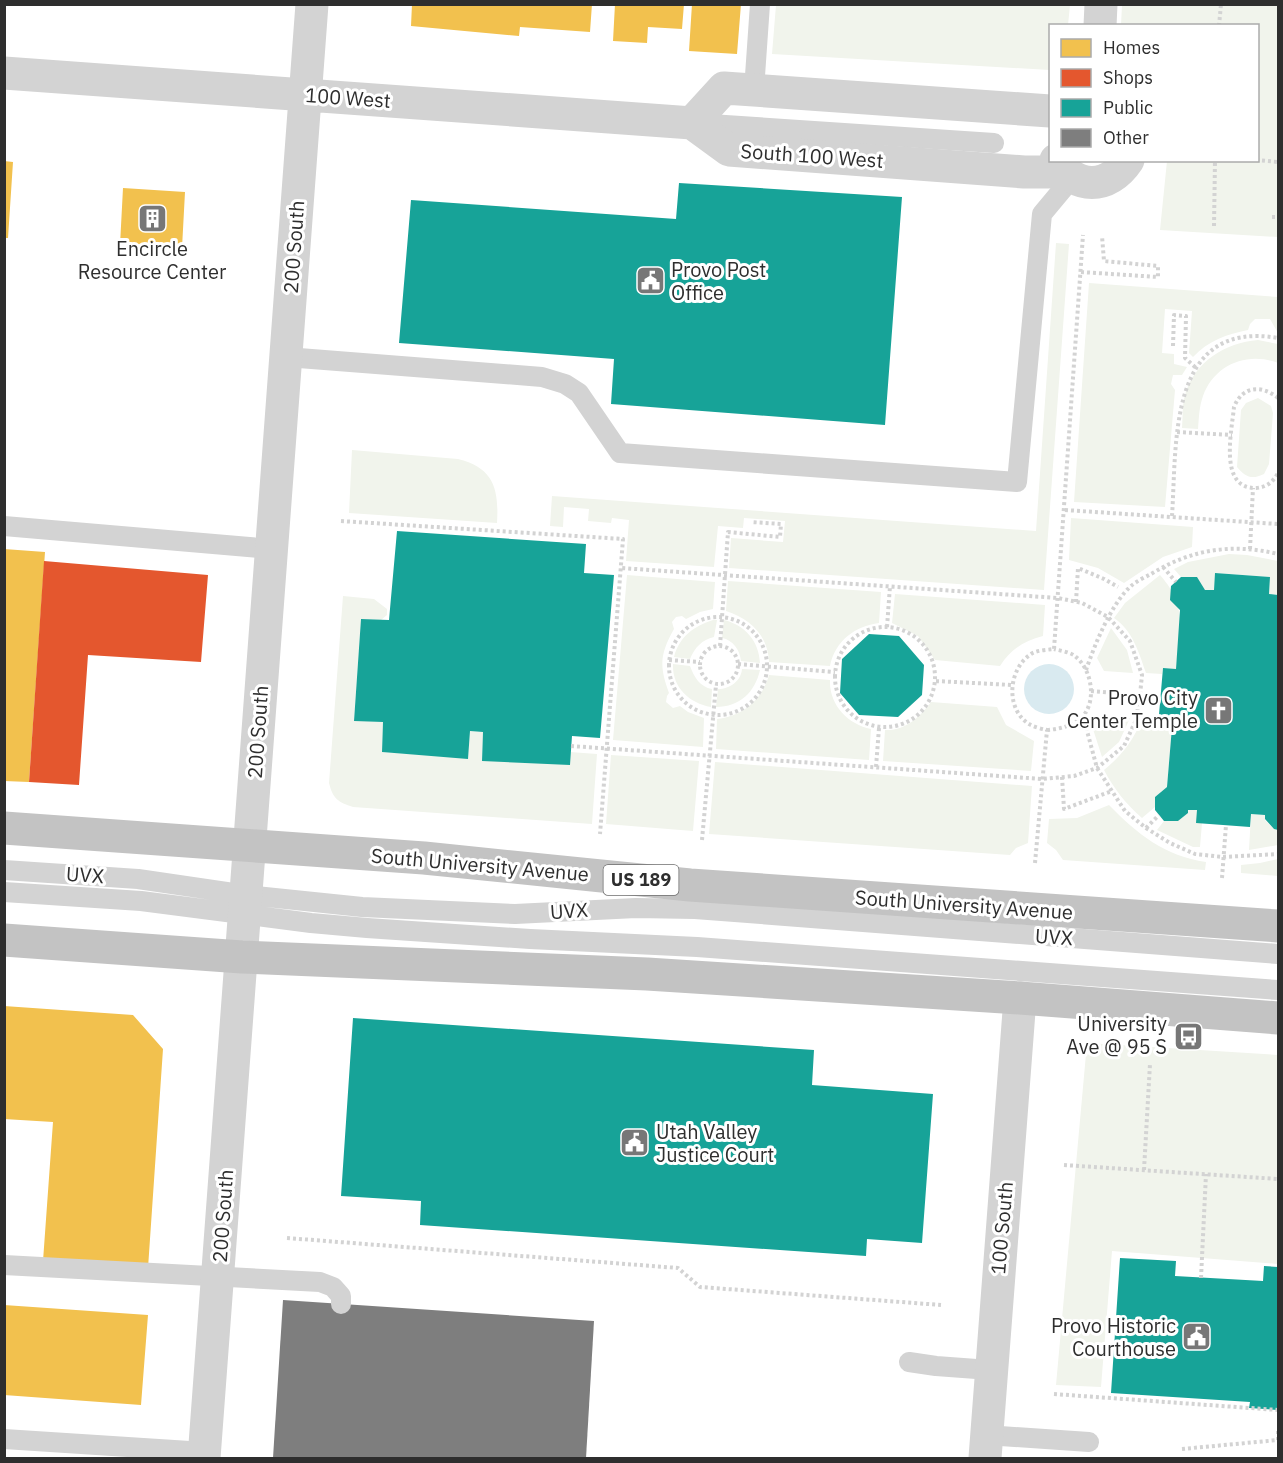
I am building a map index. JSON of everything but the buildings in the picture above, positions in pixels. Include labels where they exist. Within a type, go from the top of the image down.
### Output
[{"type":"highway","name":"South University Avenue","points":[[4,828],[424,858],[690,885],[1278,927]]},
{"type":"highway","points":[[4,940],[242,957],[647,974],[1020,998],[1278,1018]]},
{"type":"street","name":"200 South","points":[[205,1455],[312,4]]},
{"type":"street","points":[[1100,24],[1101,4]]},
{"type":"street","name":"100 West","points":[[4,73],[692,123]]},
{"type":"street","points":[[692,123],[724,88],[1049,111]]},
{"type":"street","name":"South 100 West","points":[[692,123],[729,150],[1024,172],[1064,170],[1087,183],[1103,182],[1118,174],[1127,162]]},
{"type":"street","name":"100 South","points":[[986,1447],[990,1370],[1020,998]]},
{"type":"lane","points":[[754,90],[760,4]]},
{"type":"lane","points":[[692,123],[994,143]]},
{"type":"lane","points":[[286,357],[542,377],[565,384],[579,393],[620,453],[1017,482],[1042,214],[1064,170]]},
{"type":"lane","points":[[4,526],[272,549]]},
{"type":"lane","name":"UVX","points":[[4,870],[138,879],[311,923],[530,939],[697,947],[1278,990]]},
{"type":"lane","name":"UVX","points":[[4,892],[141,902],[362,907],[475,913],[556,913],[636,908],[695,909],[1278,954]]},
{"type":"lane","points":[[4,1265],[320,1282],[333,1287],[341,1296],[341,1304]]},
{"type":"lane","points":[[909,1362],[990,1370]]},
{"type":"lane","points":[[4,1439],[205,1455]]},
{"type":"lane","points":[[986,1447],[1089,1442]]},
{"type":"path","points":[[1219,24],[1221,4]]},
{"type":"path","points":[[1259,160],[1278,162]]},
{"type":"path","points":[[1214,226],[1215,162]]},
{"type":"path","points":[[1272,217],[1278,218]]},
{"type":"path","points":[[1054,649],[1083,235]]},
{"type":"path","points":[[1081,272],[1158,277],[1158,266],[1104,261],[1102,236]]},
{"type":"path","points":[[1173,346],[1174,315],[1186,316],[1185,358],[1196,368]]},
{"type":"path","points":[[1172,516],[1181,403],[1186,384],[1205,355],[1220,345],[1238,338],[1258,335],[1278,338]]},
{"type":"path","points":[[1278,398],[1268,390],[1261,389],[1253,389],[1240,396],[1234,407],[1230,468],[1238,481],[1253,488],[1269,485],[1278,473]]},
{"type":"path","points":[[1178,432],[1232,435]]},
{"type":"path","points":[[1250,549],[1253,488]]},
{"type":"path","points":[[1065,510],[1278,524]]},
{"type":"path","points":[[341,521],[622,539],[600,834]]},
{"type":"path","points":[[720,646],[728,532],[780,537],[781,524],[751,522]]},
{"type":"path","points":[[1086,670],[1108,617],[1131,586],[1163,567],[1206,550],[1250,549],[1278,554]]},
{"type":"path","points":[[1163,567],[1176,582]]},
{"type":"path","points":[[571,746],[1042,779],[1074,776],[1097,768],[1124,746],[1136,720],[1142,675],[1130,641],[1108,617],[1082,603],[1058,598],[621,568]]},
{"type":"path","points":[[1076,602],[1078,568],[1118,587]]},
{"type":"path","points":[[887,627],[890,586]]},
{"type":"path","points":[[722,617],[736,620],[760,639],[766,654],[764,685],[756,698],[744,708],[729,714],[714,715],[698,711],[686,703],[676,691],[670,677],[669,660],[680,634],[692,624],[706,618],[722,617]]},
{"type":"path","points":[[880,627],[897,628],[912,634],[925,646],[936,671],[935,691],[926,708],[914,719],[899,726],[879,728],[867,726],[853,717],[842,704],[836,689],[835,672],[839,656],[849,642],[864,632],[880,627]]},
{"type":"path","points":[[720,646],[729,648],[734,652],[738,664],[736,675],[726,684],[716,685],[703,675],[700,662],[706,651],[720,646]]},
{"type":"path","points":[[1054,649],[1076,656],[1086,670],[1091,691],[1089,705],[1083,716],[1063,728],[1047,730],[1029,725],[1018,714],[1013,701],[1012,685],[1019,665],[1032,652],[1054,649]]},
{"type":"path","points":[[669,660],[700,662]]},
{"type":"path","points":[[738,664],[835,672]]},
{"type":"path","points":[[936,681],[1012,685]]},
{"type":"path","points":[[702,840],[716,685]]},
{"type":"path","points":[[1091,691],[1161,697]]},
{"type":"path","points":[[1083,716],[1097,768],[1125,812],[1146,828],[1170,843],[1195,854],[1223,857],[1278,854]]},
{"type":"path","points":[[876,767],[879,728]]},
{"type":"path","points":[[1035,863],[1047,730]]},
{"type":"path","points":[[1062,777],[1064,809],[1112,791]]},
{"type":"path","points":[[1146,828],[1159,815]]},
{"type":"path","points":[[1222,878],[1226,825]]},
{"type":"path","points":[[1144,1170],[1150,1064]]},
{"type":"path","points":[[1064,1165],[1278,1179]]},
{"type":"path","points":[[1201,1278],[1206,1174]]},
{"type":"path","points":[[287,1238],[678,1268],[700,1287],[941,1305]]},
{"type":"path","points":[[1054,1394],[1278,1410]]},
{"type":"path","points":[[1182,1449],[1278,1440],[1278,1428]]},
{"type":"shaded area","points":[[776,4],[1070,5],[1068,24],[1049,24],[1049,70],[772,54]]},
{"type":"shaded area","points":[[1122,5],[1278,5],[1278,237],[1160,230],[1167,162],[1259,162],[1259,24],[1121,24]]},
{"type":"shaded area","points":[[1056,243],[1069,244],[1044,590],[729,568],[731,538],[783,542],[785,521],[744,518],[743,528],[718,526],[714,567],[626,561],[629,520],[612,518],[611,523],[588,521],[589,509],[564,507],[563,527],[550,526],[552,496],[1036,531]]},
{"type":"shaded area","points":[[1089,283],[1278,297],[1278,333],[1270,319],[1255,319],[1248,330],[1218,339],[1193,357],[1189,353],[1192,311],[1165,309],[1162,353],[1174,354],[1174,364],[1187,367],[1182,375],[1173,375],[1171,384],[1175,390],[1165,507],[1074,502]]},
{"type":"shaded area","points":[[1258,340],[1278,344],[1278,363],[1255,359],[1244,360],[1223,369],[1208,385],[1203,396],[1198,429],[1182,428],[1185,395],[1196,372],[1204,363],[1223,350]]},
{"type":"shaded area","points":[[1258,398],[1271,406],[1273,413],[1269,464],[1264,474],[1252,477],[1237,467],[1241,410],[1246,403]]},
{"type":"shaded area","points":[[352,450],[458,459],[480,468],[487,474],[495,490],[497,523],[349,513]]},
{"type":"shaded area","points":[[1071,518],[1193,527],[1192,547],[1163,557],[1124,583],[1098,568],[1069,560]]},
{"type":"shaded area","points":[[1229,554],[1278,561],[1278,595],[1269,594],[1270,577],[1216,573],[1214,590],[1205,590],[1197,578],[1181,577],[1174,569],[1188,562]]},
{"type":"shaded area","points":[[627,575],[715,582],[713,609],[686,619],[682,616],[676,617],[672,622],[674,629],[662,660],[669,693],[666,702],[673,708],[680,706],[704,718],[703,747],[613,740]]},
{"type":"shaded area","points":[[1160,575],[1175,598],[1180,619],[1176,669],[1163,668],[1162,674],[1146,673],[1131,636],[1114,618],[1125,603]]},
{"type":"shaded area","points":[[728,581],[881,592],[879,623],[862,627],[847,636],[836,649],[830,666],[769,662],[765,644],[756,629],[735,614],[726,611]]},
{"type":"shaded area","points":[[895,594],[1045,605],[1043,636],[1019,646],[1000,666],[935,660],[918,636],[892,623]]},
{"type":"shaded area","points":[[343,596],[374,599],[387,609],[387,615],[381,620],[361,619],[354,720],[383,722],[382,752],[468,758],[470,731],[483,732],[482,761],[570,752],[597,754],[592,824],[353,807],[337,799],[329,783]]},
{"type":"shaded area","points":[[717,620],[714,637],[699,645],[690,659],[674,657],[688,633]]},
{"type":"shaded area","points":[[724,620],[732,622],[750,635],[757,648],[760,663],[741,661],[735,646],[722,638]]},
{"type":"shaded area","points":[[1111,628],[1127,650],[1133,673],[1104,671],[1097,658]]},
{"type":"shaded area","points":[[673,664],[690,666],[698,681],[712,689],[711,707],[696,702],[683,693],[675,680]]},
{"type":"shaded area","points":[[1049,664],[1058,666],[1069,675],[1074,689],[1072,698],[1063,709],[1049,714],[1040,712],[1029,703],[1024,689],[1026,680],[1035,669]]},
{"type":"shaded area","points":[[742,669],[760,670],[750,691],[739,701],[716,707],[718,689],[734,684],[740,677]]},
{"type":"shaded area","points":[[769,675],[830,680],[836,705],[855,723],[871,729],[869,760],[716,749],[717,719],[735,714],[750,705],[762,692]]},
{"type":"shaded area","points":[[931,702],[997,707],[1006,725],[1034,741],[1031,771],[883,761],[885,730],[905,726],[922,713]]},
{"type":"shaded area","points":[[1100,715],[1130,718],[1119,742],[1102,757],[1092,726]]},
{"type":"shaded area","points":[[1141,722],[1172,727],[1167,787],[1155,797],[1155,807],[1142,818],[1121,796],[1104,770],[1126,748]]},
{"type":"shaded area","points":[[611,755],[699,761],[693,831],[606,824]]},
{"type":"shaded area","points":[[715,762],[1032,786],[1028,843],[1016,848],[1010,855],[709,834]]},
{"type":"shaded area","points":[[1109,805],[1153,842],[1177,855],[1206,862],[1205,870],[1063,860],[1047,843],[1049,819],[1077,818]]},
{"type":"shaded area","points":[[1188,810],[1197,810],[1202,823],[1200,847],[1193,847],[1157,830],[1164,821],[1178,821],[1188,813]]},
{"type":"shaded area","points":[[1251,814],[1265,815],[1265,820],[1278,830],[1278,845],[1249,850]]},
{"type":"shaded area","points":[[1278,859],[1278,876],[1241,873],[1241,865]]},
{"type":"shaded area","points":[[1087,1043],[1278,1055],[1278,1264],[1112,1251],[1101,1387],[1056,1385]]},
{"type":"place","name":"Encircle Resource Center","points":[[152,218]]},
{"type":"place","name":"Provo Post Office","points":[[650,281]]},
{"type":"place","name":"Provo City Center Temple","points":[[1219,710]]},
{"type":"place","name":"University Ave @ 95 S","points":[[1188,1036]]},
{"type":"place","name":"Utah Valley Justice Court","points":[[635,1143]]},
{"type":"place","name":"Provo Historic Courthouse","points":[[1197,1337]]}]
